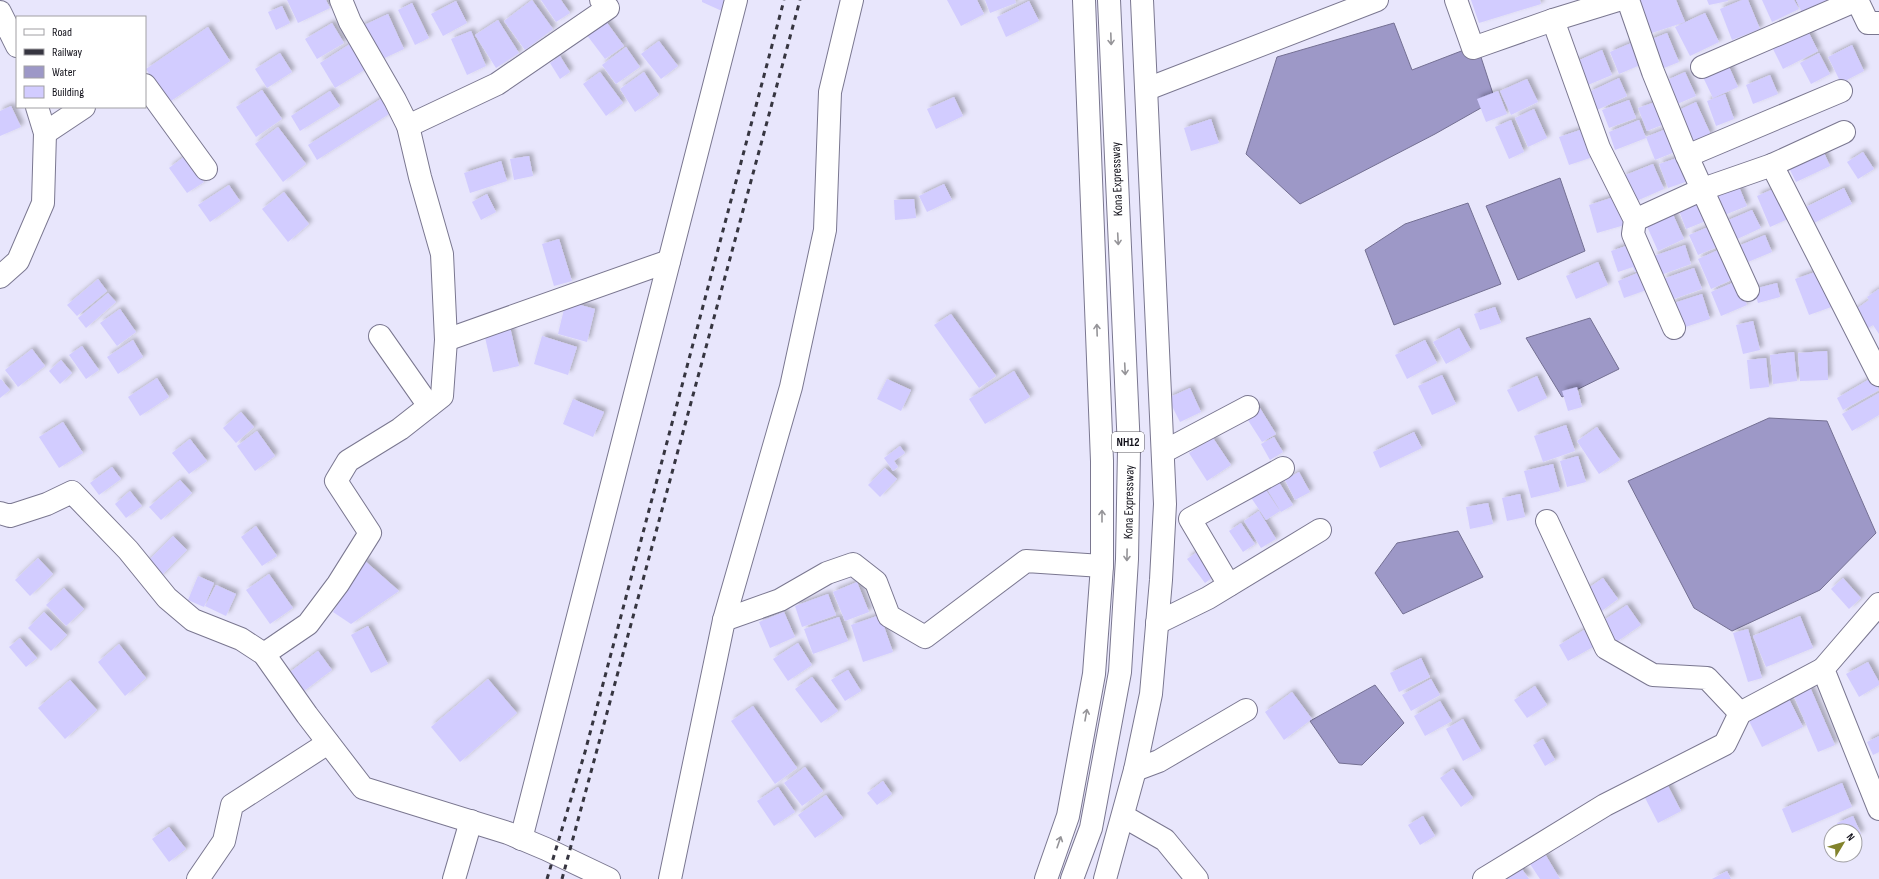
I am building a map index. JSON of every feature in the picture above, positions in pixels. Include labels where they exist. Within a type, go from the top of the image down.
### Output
[{"type":"main road","points":[[264,654],[308,624],[338,584],[370,532],[336,481],[348,461],[400,430],[442,396],[446,340],[442,254],[420,177],[408,126],[395,100],[350,22],[341,0]]},
{"type":"main road","points":[[521,839],[736,0]]},
{"type":"main road","points":[[670,879],[724,620],[791,387],[825,230],[830,92],[852,0]]},
{"type":"main road","name":"Kona Expressway","points":[[1046,879],[1068,816],[1094,674],[1102,566],[1102,461],[1084,0]]},
{"type":"main road","name":"Kona Expressway","points":[[1072,879],[1091,828],[1120,672],[1127,559],[1129,449],[1109,0]]},
{"type":"main road","points":[[1105,879],[1135,770],[1151,694],[1165,504],[1142,0]]},
{"type":"main road","points":[[1146,89],[1344,6],[1377,0]]},
{"type":"main road","points":[[1456,0],[1473,48],[1553,20],[1618,0]]},
{"type":"main road","points":[[1628,0],[1687,156],[1748,290]]},
{"type":"main road","points":[[1702,67],[1857,0],[1868,23],[1879,23]]},
{"type":"main road","points":[[408,126],[497,84],[611,3]]},
{"type":"main road","points":[[0,12],[16,44]]},
{"type":"main road","points":[[1553,20],[1599,148],[1635,220],[1633,234],[1674,328]]},
{"type":"main road","points":[[146,86],[206,169]]},
{"type":"main road","points":[[1687,156],[1840,90]]},
{"type":"main road","points":[[0,277],[18,262],[44,203],[45,133],[37,108]]},
{"type":"main road","points":[[45,133],[82,108]]},
{"type":"main road","points":[[1635,220],[1703,189],[1772,165],[1844,132]]},
{"type":"main road","points":[[1772,165],[1879,375]]},
{"type":"main road","points":[[446,340],[670,261]]},
{"type":"main road","points":[[380,336],[429,406]]},
{"type":"main road","points":[[1163,452],[1248,407]]},
{"type":"main road","points":[[1229,585],[1190,519],[1283,468]]},
{"type":"main road","points":[[3,519],[47,504],[72,492],[128,550],[167,598],[193,620],[241,639],[264,654],[328,743],[363,788],[508,833],[568,858],[609,879]]},
{"type":"main road","points":[[1547,521],[1606,648],[1653,674],[1707,678],[1740,713]]},
{"type":"main road","points":[[1157,623],[1208,598],[1320,530]]},
{"type":"main road","points":[[724,620],[780,600],[827,573],[853,564],[876,582],[889,616],[926,637],[1026,561],[1102,566]]},
{"type":"main road","points":[[1484,879],[1605,805],[1725,744],[1740,713],[1823,669],[1879,604]]},
{"type":"main road","points":[[1823,669],[1879,808]]},
{"type":"main road","points":[[1135,770],[1158,762],[1246,710]]},
{"type":"main road","points":[[198,879],[224,841],[232,805],[328,743]]},
{"type":"main road","points":[[1123,816],[1165,840],[1197,879]]},
{"type":"main road","points":[[454,879],[471,821]]},
{"type":"water","points":[[1394,23],[1412,70],[1477,45],[1495,100],[1435,134],[1300,204],[1246,154],[1277,57]]},
{"type":"water","points":[[1560,178],[1585,251],[1518,280],[1486,206]]},
{"type":"water","points":[[1468,203],[1501,284],[1394,325],[1365,250],[1405,224]]},
{"type":"water","points":[[1590,318],[1619,369],[1562,397],[1526,338]]},
{"type":"water","points":[[1769,418],[1827,421],[1876,533],[1820,590],[1732,631],[1694,608],[1628,481]]},
{"type":"water","points":[[1458,531],[1483,577],[1403,614],[1375,573],[1397,543]]},
{"type":"water","points":[[1375,685],[1404,723],[1362,765],[1339,763],[1310,721]]},
{"type":"building","points":[[287,0],[326,0],[330,8],[298,23]]},
{"type":"building","points":[[532,0],[553,29],[525,50],[504,21]]},
{"type":"building","points":[[541,0],[561,0],[570,13],[556,22]]},
{"type":"building","points":[[702,0],[727,0],[722,11],[702,2]]},
{"type":"building","points":[[947,0],[977,0],[984,14],[961,26]]},
{"type":"building","points":[[985,0],[1015,0],[1016,3],[990,13]]},
{"type":"building","points":[[1471,0],[1540,0],[1541,4],[1479,23]]},
{"type":"building","points":[[1637,0],[1676,0],[1685,22],[1649,34]]},
{"type":"building","points":[[1707,0],[1728,0],[1728,1],[1709,5]]},
{"type":"building","points":[[1742,0],[1748,0],[1760,29],[1732,40],[1720,9]]},
{"type":"building","points":[[1762,0],[1794,0],[1799,9],[1772,22]]},
{"type":"building","points":[[1796,0],[1841,0],[1804,17]]},
{"type":"building","points":[[456,1],[467,23],[443,36],[431,14]]},
{"type":"building","points":[[1029,1],[1039,21],[1006,37],[997,17]]},
{"type":"building","points":[[412,3],[429,38],[415,45],[398,10]]},
{"type":"building","points":[[282,6],[290,23],[276,30],[268,12]]},
{"type":"building","points":[[1705,13],[1719,42],[1690,56],[1675,27]]},
{"type":"building","points":[[388,14],[404,49],[376,62],[360,27]]},
{"type":"building","points":[[498,20],[519,53],[496,68],[475,35]]},
{"type":"building","points":[[605,20],[624,46],[605,59],[586,34]]},
{"type":"building","points":[[332,23],[344,43],[317,59],[305,39]]},
{"type":"building","points":[[208,27],[230,61],[168,103],[146,69]]},
{"type":"building","points":[[1807,29],[1818,51],[1783,69],[1772,47]]},
{"type":"building","points":[[471,31],[486,66],[467,75],[451,39]]},
{"type":"building","points":[[1667,33],[1679,62],[1659,70],[1647,41]]},
{"type":"building","points":[[659,41],[678,66],[661,79],[641,54]]},
{"type":"building","points":[[1636,41],[1645,63],[1619,74],[1610,52]]},
{"type":"building","points":[[350,44],[366,69],[335,88],[320,63]]},
{"type":"building","points":[[1852,45],[1864,71],[1841,83],[1828,57]]},
{"type":"building","points":[[626,47],[640,67],[616,84],[602,65]]},
{"type":"building","points":[[1602,50],[1612,75],[1583,87],[1573,63]]},
{"type":"building","points":[[280,53],[292,72],[267,88],[255,69]]},
{"type":"building","points":[[1819,53],[1830,74],[1811,84],[1800,63]]},
{"type":"building","points":[[560,56],[570,72],[560,79],[550,63]]},
{"type":"building","points":[[1727,62],[1738,87],[1713,98],[1702,75]]},
{"type":"building","points":[[600,72],[623,103],[606,116],[583,84]]},
{"type":"building","points":[[644,72],[659,95],[635,112],[620,89]]},
{"type":"building","points":[[1685,72],[1696,96],[1675,105],[1665,81]]},
{"type":"building","points":[[1770,75],[1778,94],[1753,104],[1746,85]]},
{"type":"building","points":[[1619,78],[1627,96],[1597,110],[1589,92]]},
{"type":"building","points":[[1527,79],[1538,102],[1511,115],[1500,91]]},
{"type":"building","points":[[262,90],[282,119],[256,137],[236,107]]},
{"type":"building","points":[[330,91],[340,106],[300,131],[291,116]]},
{"type":"building","points":[[1498,91],[1507,114],[1486,122],[1477,99]]},
{"type":"building","points":[[1725,94],[1734,119],[1716,126],[1707,101]]},
{"type":"building","points":[[387,95],[397,109],[317,160],[308,145]]},
{"type":"building","points":[[954,97],[963,116],[936,129],[927,109]]},
{"type":"building","points":[[1629,100],[1636,118],[1609,128],[1602,110]]},
{"type":"building","points":[[1658,101],[1667,123],[1647,131],[1638,108]]},
{"type":"building","points":[[1696,102],[1711,135],[1688,146],[1673,113]]},
{"type":"building","points":[[11,106],[21,127],[0,136],[0,111]]},
{"type":"building","points":[[1534,109],[1547,138],[1528,147],[1515,118]]},
{"type":"building","points":[[1211,119],[1219,143],[1191,151],[1184,128]]},
{"type":"building","points":[[1511,120],[1524,152],[1509,159],[1495,127]]},
{"type":"building","points":[[1639,120],[1646,138],[1615,150],[1609,132]]},
{"type":"building","points":[[278,127],[306,164],[283,182],[255,144]]},
{"type":"building","points":[[1589,127],[1599,155],[1569,165],[1559,137]]},
{"type":"building","points":[[1671,127],[1680,150],[1655,160],[1646,137]]},
{"type":"building","points":[[1821,146],[1830,166],[1796,182],[1786,162]]},
{"type":"building","points":[[1863,152],[1874,169],[1858,179],[1847,162]]},
{"type":"building","points":[[1686,155],[1694,179],[1668,188],[1659,164]]},
{"type":"building","points":[[185,156],[204,182],[187,193],[169,168]]},
{"type":"building","points":[[529,156],[533,176],[514,180],[510,159]]},
{"type":"building","points":[[501,161],[507,181],[470,193],[464,173]]},
{"type":"building","points":[[1653,164],[1664,189],[1634,202],[1623,176]]},
{"type":"building","points":[[1737,182],[1747,206],[1722,216],[1712,192]]},
{"type":"building","points":[[944,184],[952,200],[927,212],[919,196]]},
{"type":"building","points":[[229,185],[240,201],[210,222],[198,205]]},
{"type":"building","points":[[1778,187],[1790,218],[1770,227],[1757,196]]},
{"type":"building","points":[[1844,188],[1852,204],[1812,224],[1804,208]]},
{"type":"building","points":[[284,192],[309,224],[288,242],[262,209]]},
{"type":"building","points":[[487,194],[496,212],[481,220],[472,202]]},
{"type":"building","points":[[1620,195],[1628,224],[1597,233],[1589,205]]},
{"type":"building","points":[[1703,198],[1711,219],[1686,229],[1678,208]]},
{"type":"building","points":[[914,199],[916,218],[895,220],[894,200]]},
{"type":"building","points":[[1671,210],[1684,239],[1658,251],[1645,222]]},
{"type":"building","points":[[1752,210],[1761,228],[1733,241],[1724,222]]},
{"type":"building","points":[[1713,225],[1722,245],[1698,255],[1689,235]]},
{"type":"building","points":[[1765,235],[1772,252],[1743,264],[1736,247]]},
{"type":"building","points":[[559,239],[572,281],[554,286],[542,244]]},
{"type":"building","points":[[1635,243],[1645,269],[1635,272],[1633,267],[1618,272],[1611,251]]},
{"type":"building","points":[[1685,245],[1691,264],[1661,275],[1654,256]]},
{"type":"building","points":[[1725,247],[1738,277],[1711,289],[1698,259]]},
{"type":"building","points":[[1598,262],[1608,285],[1576,299],[1566,276]]},
{"type":"building","points":[[1694,268],[1702,289],[1671,300],[1663,279]]},
{"type":"building","points":[[1645,270],[1652,288],[1624,298],[1618,281]]},
{"type":"building","points":[[1821,270],[1834,306],[1809,315],[1795,279]]},
{"type":"building","points":[[98,279],[107,291],[77,316],[67,305]]},
{"type":"building","points":[[1737,281],[1747,305],[1721,316],[1711,292]]},
{"type":"building","points":[[1777,283],[1780,297],[1758,303],[1754,289]]},
{"type":"building","points":[[1879,289],[1879,334],[1873,325],[1865,330],[1852,312],[1869,300],[1867,297]]},
{"type":"building","points":[[108,293],[116,302],[86,328],[78,318]]},
{"type":"building","points":[[1702,294],[1710,319],[1679,329],[1671,304]]},
{"type":"building","points":[[566,301],[595,309],[587,342],[558,334]]},
{"type":"building","points":[[1495,307],[1501,323],[1480,330],[1474,314]]},
{"type":"building","points":[[120,309],[136,332],[117,346],[100,323]]},
{"type":"building","points":[[951,314],[996,376],[979,388],[934,325]]},
{"type":"building","points":[[1753,321],[1760,350],[1743,354],[1736,325]]},
{"type":"building","points":[[510,327],[519,366],[493,372],[484,333]]},
{"type":"building","points":[[1459,328],[1471,350],[1446,364],[1433,342]]},
{"type":"building","points":[[542,336],[577,347],[568,375],[534,364]]},
{"type":"building","points":[[133,340],[143,357],[118,374],[107,357]]},
{"type":"building","points":[[1425,340],[1437,363],[1407,379],[1395,355]]},
{"type":"building","points":[[82,346],[99,370],[86,379],[69,355]]},
{"type":"building","points":[[32,349],[45,366],[18,387],[5,370]]},
{"type":"building","points":[[1827,351],[1828,380],[1800,381],[1798,353]]},
{"type":"building","points":[[1794,352],[1797,381],[1773,384],[1770,355]]},
{"type":"building","points":[[1766,358],[1769,387],[1750,389],[1747,360]]},
{"type":"building","points":[[61,360],[72,373],[60,384],[49,371]]},
{"type":"building","points":[[1014,371],[1030,397],[985,424],[969,399]]},
{"type":"building","points":[[1442,375],[1456,404],[1432,415],[1418,386]]},
{"type":"building","points":[[1537,376],[1547,398],[1518,412],[1507,390]]},
{"type":"building","points":[[1873,377],[1879,390],[1843,410],[1837,398]]},
{"type":"building","points":[[157,378],[169,397],[140,416],[128,397]]},
{"type":"building","points":[[1,379],[10,390],[0,398],[0,380]]},
{"type":"building","points":[[887,379],[911,390],[901,411],[877,399]]},
{"type":"building","points":[[1577,387],[1582,407],[1568,411],[1562,391]]},
{"type":"building","points":[[1190,388],[1201,412],[1180,422],[1168,398]]},
{"type":"building","points":[[1879,393],[1879,415],[1852,431],[1842,414]]},
{"type":"building","points":[[573,399],[604,412],[593,437],[563,424]]},
{"type":"building","points":[[1258,405],[1276,434],[1262,442],[1244,414]]},
{"type":"building","points":[[241,412],[254,427],[236,443],[223,428]]},
{"type":"building","points":[[63,422],[83,453],[59,468],[39,437]]},
{"type":"building","points":[[1566,425],[1575,451],[1543,462],[1534,436]]},
{"type":"building","points":[[1597,427],[1620,460],[1599,474],[1577,441]]},
{"type":"building","points":[[257,431],[275,456],[255,471],[237,446]]},
{"type":"building","points":[[1414,432],[1422,448],[1380,468],[1373,452]]},
{"type":"building","points":[[1274,437],[1283,452],[1270,460],[1261,444]]},
{"type":"building","points":[[1213,438],[1231,465],[1207,481],[1189,453]]},
{"type":"building","points":[[190,439],[207,461],[189,474],[172,453]]},
{"type":"building","points":[[900,446],[905,453],[894,461],[898,467],[893,471],[884,458]]},
{"type":"building","points":[[1578,456],[1586,482],[1567,487],[1560,461]]},
{"type":"building","points":[[1553,464],[1560,491],[1531,498],[1524,471]]},
{"type":"building","points":[[112,467],[121,479],[99,495],[90,483]]},
{"type":"building","points":[[885,468],[897,479],[880,497],[868,485]]},
{"type":"building","points":[[1299,472],[1310,492],[1295,500],[1285,480]]},
{"type":"building","points":[[1277,479],[1293,505],[1281,512],[1265,486]]},
{"type":"building","points":[[180,480],[192,493],[161,520],[149,507]]},
{"type":"building","points":[[1262,484],[1280,511],[1266,520],[1248,493]]},
{"type":"building","points":[[130,491],[142,506],[126,518],[115,504]]},
{"type":"building","points":[[1520,494],[1525,517],[1507,521],[1502,498]]},
{"type":"building","points":[[1488,503],[1493,524],[1470,529],[1466,507]]},
{"type":"building","points":[[1259,511],[1276,539],[1261,548],[1244,521]]},
{"type":"building","points":[[1241,523],[1255,544],[1243,552],[1229,531]]},
{"type":"building","points":[[256,526],[277,556],[262,566],[241,537]]},
{"type":"building","points":[[173,536],[187,550],[159,578],[145,564]]},
{"type":"building","points":[[1200,550],[1217,574],[1205,583],[1187,559]]},
{"type":"building","points":[[38,558],[53,574],[30,596],[15,580]]},
{"type":"building","points":[[364,560],[399,591],[351,624],[333,612]]},
{"type":"building","points":[[269,574],[293,608],[270,624],[246,590]]},
{"type":"building","points":[[198,576],[214,583],[204,607],[188,600]]},
{"type":"building","points":[[1603,578],[1618,599],[1599,613],[1584,591]]},
{"type":"building","points":[[1843,578],[1861,598],[1849,609],[1831,589]]},
{"type":"building","points":[[857,582],[869,612],[845,621],[833,592]]},
{"type":"building","points":[[216,585],[236,594],[226,616],[205,606]]},
{"type":"building","points":[[64,588],[84,609],[66,626],[46,605]]},
{"type":"building","points":[[828,594],[836,615],[802,627],[795,606]]},
{"type":"building","points":[[1627,605],[1641,625],[1615,643],[1601,622]]},
{"type":"building","points":[[44,612],[67,635],[51,651],[28,628]]},
{"type":"building","points":[[784,612],[795,637],[770,648],[759,622]]},
{"type":"building","points":[[880,615],[893,652],[863,662],[851,625]]},
{"type":"building","points":[[1800,616],[1813,648],[1766,667],[1753,636]]},
{"type":"building","points":[[839,617],[848,641],[813,654],[804,629]]},
{"type":"building","points":[[368,626],[388,664],[371,673],[351,635]]},
{"type":"building","points":[[1748,629],[1762,678],[1748,682],[1733,633]]},
{"type":"building","points":[[1584,630],[1593,647],[1568,661],[1559,645]]},
{"type":"building","points":[[20,638],[37,658],[26,667],[9,647]]},
{"type":"building","points":[[798,643],[812,665],[788,681],[773,659]]},
{"type":"building","points":[[119,644],[146,678],[125,696],[98,662]]},
{"type":"building","points":[[318,651],[332,670],[300,694],[286,675]]},
{"type":"building","points":[[1421,658],[1430,677],[1399,692],[1390,673]]},
{"type":"building","points":[[1868,662],[1879,682],[1879,685],[1859,697],[1846,674]]},
{"type":"building","points":[[848,670],[861,691],[845,701],[831,680]]},
{"type":"building","points":[[812,677],[838,711],[821,723],[795,689]]},
{"type":"building","points":[[488,679],[517,713],[460,762],[431,727]]},
{"type":"building","points":[[1431,679],[1440,695],[1411,711],[1402,695]]},
{"type":"building","points":[[70,680],[97,710],[65,739],[38,708]]},
{"type":"building","points":[[1535,686],[1547,705],[1527,718],[1514,700]]},
{"type":"building","points":[[1810,687],[1835,745],[1818,752],[1793,694]]},
{"type":"building","points":[[1292,692],[1312,719],[1284,740],[1265,712]]},
{"type":"building","points":[[1789,699],[1803,727],[1762,747],[1748,719]]},
{"type":"building","points":[[1440,701],[1452,721],[1425,736],[1414,716]]},
{"type":"building","points":[[753,706],[797,768],[775,784],[731,721]]},
{"type":"building","points":[[1463,719],[1481,751],[1463,761],[1446,729]]},
{"type":"building","points":[[1879,736],[1879,752],[1873,755],[1867,742]]},
{"type":"building","points":[[1543,739],[1555,760],[1545,766],[1533,745]]},
{"type":"building","points":[[805,767],[823,791],[802,806],[784,783]]},
{"type":"building","points":[[1453,769],[1473,798],[1461,807],[1440,778]]},
{"type":"building","points":[[883,781],[892,794],[877,805],[867,793]]},
{"type":"building","points":[[1666,782],[1681,811],[1658,823],[1643,794]]},
{"type":"building","points":[[1842,783],[1852,807],[1792,833],[1782,809]]},
{"type":"building","points":[[778,787],[795,812],[774,826],[757,801]]},
{"type":"building","points":[[826,795],[843,818],[815,838],[798,815]]},
{"type":"building","points":[[1423,816],[1435,836],[1420,845],[1408,825]]},
{"type":"building","points":[[1853,816],[1856,823],[1837,823]]},
{"type":"building","points":[[169,827],[186,849],[169,862],[152,839]]},
{"type":"building","points":[[1545,854],[1560,879],[1540,879],[1530,864]]},
{"type":"building","points":[[1519,865],[1529,879],[1500,879]]},
{"type":"building","points":[[1727,871],[1731,879],[1712,879]]},
{"type":"railway","points":[[547,879],[585,752],[784,0]]},
{"type":"railway","points":[[562,879],[800,0]]}]
